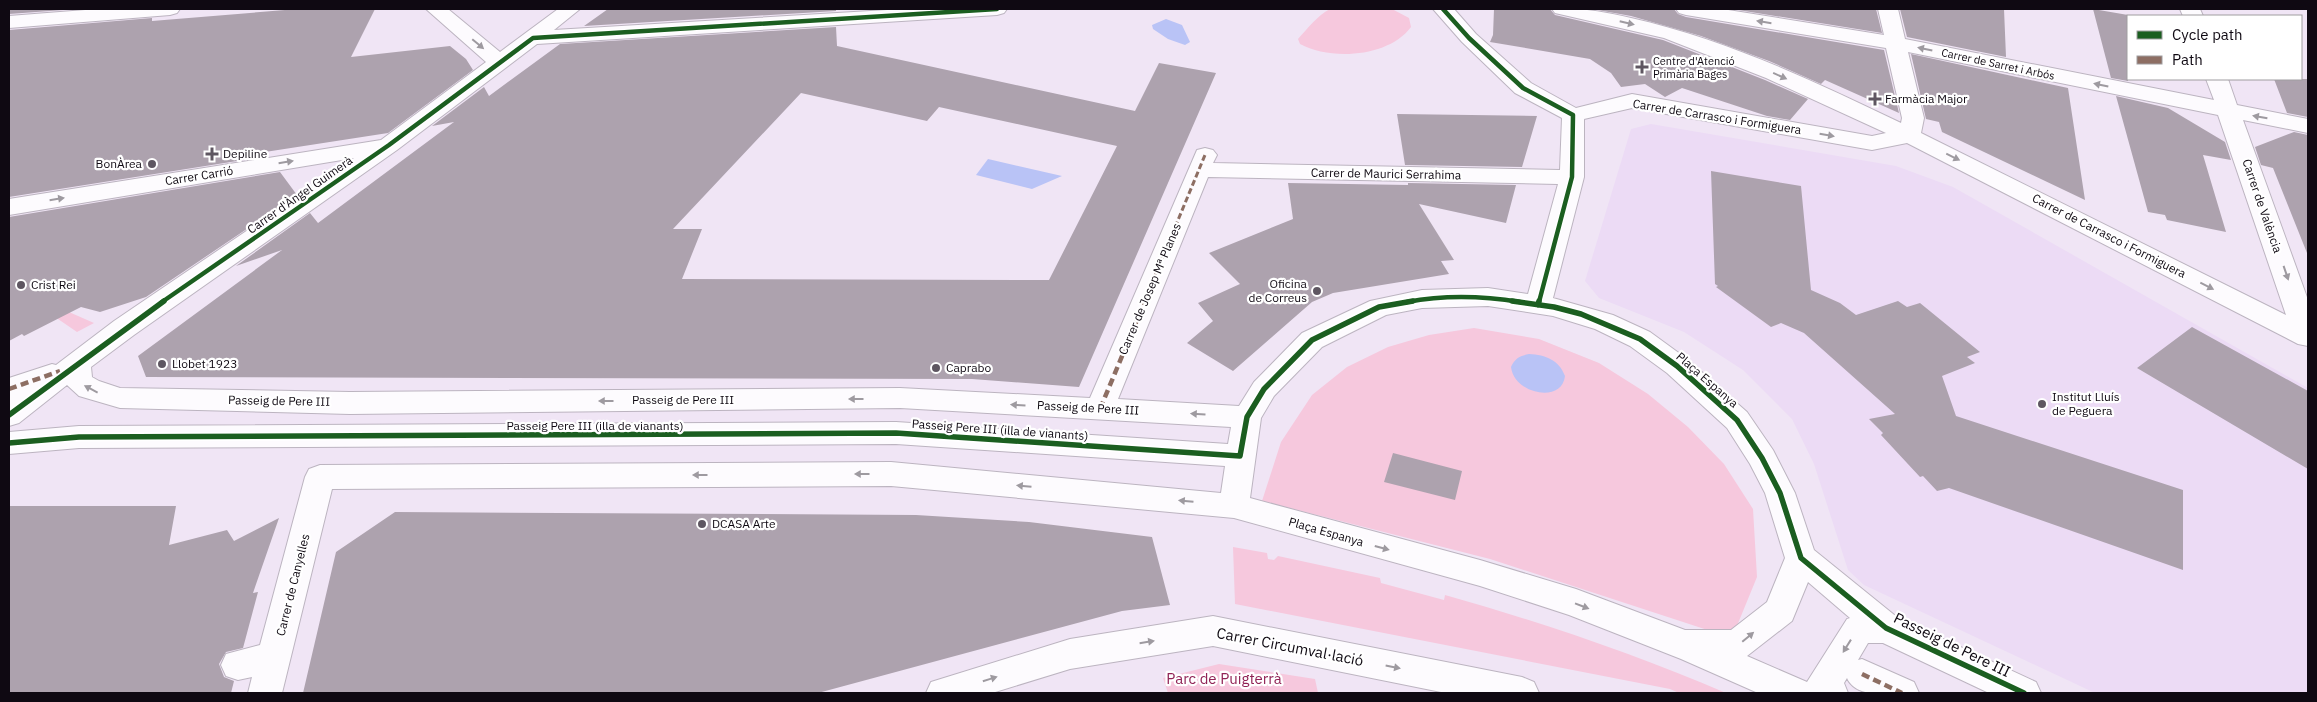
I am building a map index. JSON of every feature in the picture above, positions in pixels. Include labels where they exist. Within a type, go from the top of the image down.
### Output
[{"type":"street","points":[[9,22],[170,9]]},
{"type":"street","points":[[436,9],[500,63]]},
{"type":"street","name":"Carrer d'Àngel Guimerà","points":[[9,415],[124,328],[389,146],[570,9]]},
{"type":"street","points":[[533,38],[997,9]]},
{"type":"street","points":[[1443,9],[1469,38],[1523,88],[1573,115],[1572,177],[1538,305]]},
{"type":"street","name":"Carrer de Carrasco i Formiguera","points":[[1562,9],[1670,33],[1774,73],[1909,136],[2306,336]]},
{"type":"street","name":"Carrer de Sarret i Arbós","points":[[1686,9],[1896,43],[2230,112],[2308,126]]},
{"type":"street","points":[[1888,9],[1913,118],[1909,136]]},
{"type":"street","name":"Carrer de València","points":[[2217,80],[2306,336]]},
{"type":"street","name":"Carrer de Carrasco i Formiguera","points":[[1573,115],[1632,101],[1872,142],[1909,136]]},
{"type":"street","name":"Carrer Carrió","points":[[9,206],[389,146]]},
{"type":"street","name":"Carrer de Maurici Serrahima","points":[[1203,162],[1572,177]]},
{"type":"street","name":"Carrer de Josep Mª Planes","points":[[1100,409],[1203,162]]},
{"type":"street","name":"Plaça Espanya","points":[[1488,298],[1538,305],[1581,314],[1640,339],[1684,372],[1737,420],[1762,458],[1780,493],[1802,558],[1780,611],[1738,645],[1684,646],[1576,603],[1498,579],[1234,506],[1247,417],[1264,389],[1312,340],[1379,307],[1422,299],[1488,298]]},
{"type":"street","points":[[9,388],[77,365]]},
{"type":"street","name":"Passeig de Pere III","points":[[77,365],[79,381],[89,389],[120,398],[350,403],[900,398],[1247,417]]},
{"type":"street","name":"Passeig Pere III (illa de vianants)","points":[[9,443],[98,437],[896,433],[1240,456]]},
{"type":"street","name":"Carrer de Canyelles","points":[[265,693],[276,656],[320,477],[891,474],[1234,506]]},
{"type":"street","name":"Passeig de Pere III","points":[[1802,558],[1886,628],[2024,693]]},
{"type":"street","name":"Passeig de Pere III","points":[[1830,693],[1824,684],[1859,628],[1886,628]]},
{"type":"street","name":"Carrer Circumval·lació","points":[[943,693],[1070,654],[1213,631],[1522,693]]},
{"type":"street","points":[[1684,646],[1794,693]]},
{"type":"street","points":[[238,665],[276,656]]},
{"type":"street","points":[[1862,674],[1902,693]]},
{"type":"shaded area","name":"Institut Lluís de Peguera","points":[[1651,124],[1896,166],[1953,187],[2308,388],[2308,693],[2095,693],[1864,585],[1848,570],[1814,464],[1792,419],[1743,370],[1684,332],[1599,298],[1585,281],[1631,129]]},
{"type":"green space","points":[[1330,9],[1392,9],[1409,18],[1411,27],[1389,45],[1359,53],[1327,53],[1300,44],[1298,39],[1317,19]]},
{"type":"green space","points":[[53,305],[94,323],[77,332],[58,319],[47,308]]},
{"type":"green space","points":[[1474,328],[1539,339],[1599,363],[1648,394],[1688,427],[1724,464],[1753,509],[1757,577],[1732,638],[1490,559],[1262,501],[1281,442],[1312,395],[1347,367],[1388,347],[1429,335]]},
{"type":"green space","points":[[1233,547],[1267,553],[1268,559],[1274,560],[1278,556],[1380,578],[1381,583],[1444,600],[1445,595],[1481,605],[1622,652],[1726,693],[1679,693],[1670,689],[1235,604]]},
{"type":"green space","name":"Parc de Puigterrà","points":[[1219,664],[1315,679],[1318,693],[1168,693],[1163,678]]},
{"type":"water","points":[[1166,19],[1182,25],[1190,42],[1185,45],[1168,39],[1153,29],[1152,25]]},
{"type":"water","points":[[988,159],[1062,176],[1032,189],[976,175]]},
{"type":"water","points":[[1529,354],[1546,357],[1555,362],[1565,376],[1562,385],[1556,390],[1547,393],[1529,389],[1520,384],[1514,376],[1511,367],[1518,358]]},
{"type":"building","points":[[9,9],[77,9],[9,14]]},
{"type":"building","points":[[297,9],[375,9],[351,57],[450,46],[466,59],[473,70],[388,133],[265,152],[268,156],[9,197],[9,30],[152,18],[152,21]]},
{"type":"building","points":[[608,9],[836,9],[836,11],[584,26]]},
{"type":"building","points":[[1494,9],[1550,9],[1555,15],[1663,40],[1808,99],[1790,120],[1767,116],[1682,88],[1665,97],[1645,84],[1621,87],[1611,73],[1590,59],[1490,42],[1493,35]]},
{"type":"building","points":[[1592,9],[1674,9],[1678,14],[1686,17],[1884,50],[1899,113],[1825,80],[1821,84],[1769,61],[1701,36],[1631,16]]},
{"type":"building","points":[[1732,9],[1876,9],[1882,33]]},
{"type":"building","points":[[1900,9],[2004,9],[2006,57],[1907,37]]},
{"type":"building","points":[[2093,9],[2128,15],[2128,81],[2111,78]]},
{"type":"building","points":[[836,27],[837,46],[1135,111],[1159,63],[1216,73],[1079,387],[972,379],[146,377],[138,356],[282,250],[236,266],[310,213],[318,223],[454,122],[432,126],[484,87],[489,96],[560,44]],"holes":[[[801,93],[927,121],[939,107],[1117,146],[1049,280],[682,279],[702,229],[673,229]]]},
{"type":"building","points":[[1911,54],[2068,88],[2085,200],[1942,132],[1939,122],[1926,119]]},
{"type":"building","points":[[2308,79],[2308,117],[2287,113],[2274,80]]},
{"type":"building","points":[[2116,96],[2168,108],[2225,142],[2231,160],[2203,155],[2226,232],[2167,220],[2165,215],[2148,212]]},
{"type":"building","points":[[1397,114],[1537,116],[1522,167],[1405,165]]},
{"type":"building","points":[[2294,132],[2308,135],[2307,253],[2273,168],[2261,165],[2255,147]]},
{"type":"building","points":[[1711,171],[1801,186],[1811,290],[1840,303],[1856,315],[1898,301],[1907,307],[1920,303],[1980,352],[1967,357],[1975,363],[1942,376],[1956,416],[2183,490],[2183,570],[1949,488],[1937,491],[1923,476],[1920,477],[1881,435],[1883,433],[1869,419],[1895,414],[1804,333],[1781,323],[1771,327],[1716,287],[1718,286],[1715,284]]},
{"type":"building","points":[[280,172],[297,195],[146,297],[100,312],[81,307],[24,336],[22,334],[9,341],[9,217]]},
{"type":"building","points":[[1288,183],[1516,185],[1506,223],[1419,204],[1454,260],[1441,261],[1449,274],[1333,293],[1312,302],[1233,371],[1187,343],[1213,321],[1198,303],[1240,284],[1209,253],[1293,219]]},
{"type":"building","points":[[2192,327],[2308,391],[2308,469],[2137,368]]},
{"type":"building","points":[[1393,453],[1462,471],[1455,500],[1384,482]]},
{"type":"building","points":[[9,506],[176,506],[169,545],[227,530],[234,541],[279,518],[253,593],[258,592],[243,648],[226,652],[219,664],[224,677],[234,681],[231,693],[9,693]]},
{"type":"building","points":[[395,512],[916,515],[1029,522],[1152,537],[1170,605],[1122,611],[818,693],[303,693],[336,552]]},
{"type":"marked path","points":[[1100,409],[1205,155]]},
{"type":"marked path","points":[[9,389],[60,371]]},
{"type":"marked path","points":[[1862,674],[1902,693]]},
{"type":"cycle path","points":[[9,415],[124,328],[389,145],[533,38],[997,9]]},
{"type":"cycle path","points":[[1443,9],[1469,38],[1523,88],[1573,115],[1572,177],[1538,305]]},
{"type":"cycle path","points":[[9,443],[79,437],[896,433],[1240,456],[1247,417],[1264,389],[1312,340],[1379,307],[1422,299],[1488,297],[1554,307],[1581,314],[1640,339],[1677,366],[1737,420],[1762,458],[1780,493],[1801,558],[1886,628],[2024,693]]},
{"type":"place","name":"Centre d'Atenció Primària Bages","points":[[1642,67]]},
{"type":"place","name":"Farmàcia Major","points":[[1875,99]]},
{"type":"place","name":"Depiline","points":[[212,154]]},
{"type":"place","name":"BonÀrea","points":[[152,164]]},
{"type":"place","name":"Crist Rei","points":[[21,285]]},
{"type":"place","name":"Oficina de Correus","points":[[1317,291]]},
{"type":"place","name":"Llobet 1923","points":[[162,364]]},
{"type":"place","name":"Caprabo","points":[[936,368]]},
{"type":"place","name":"Institut Lluís de Peguera","points":[[2042,404]]},
{"type":"place","name":"DCASA Arte","points":[[702,524]]}]
